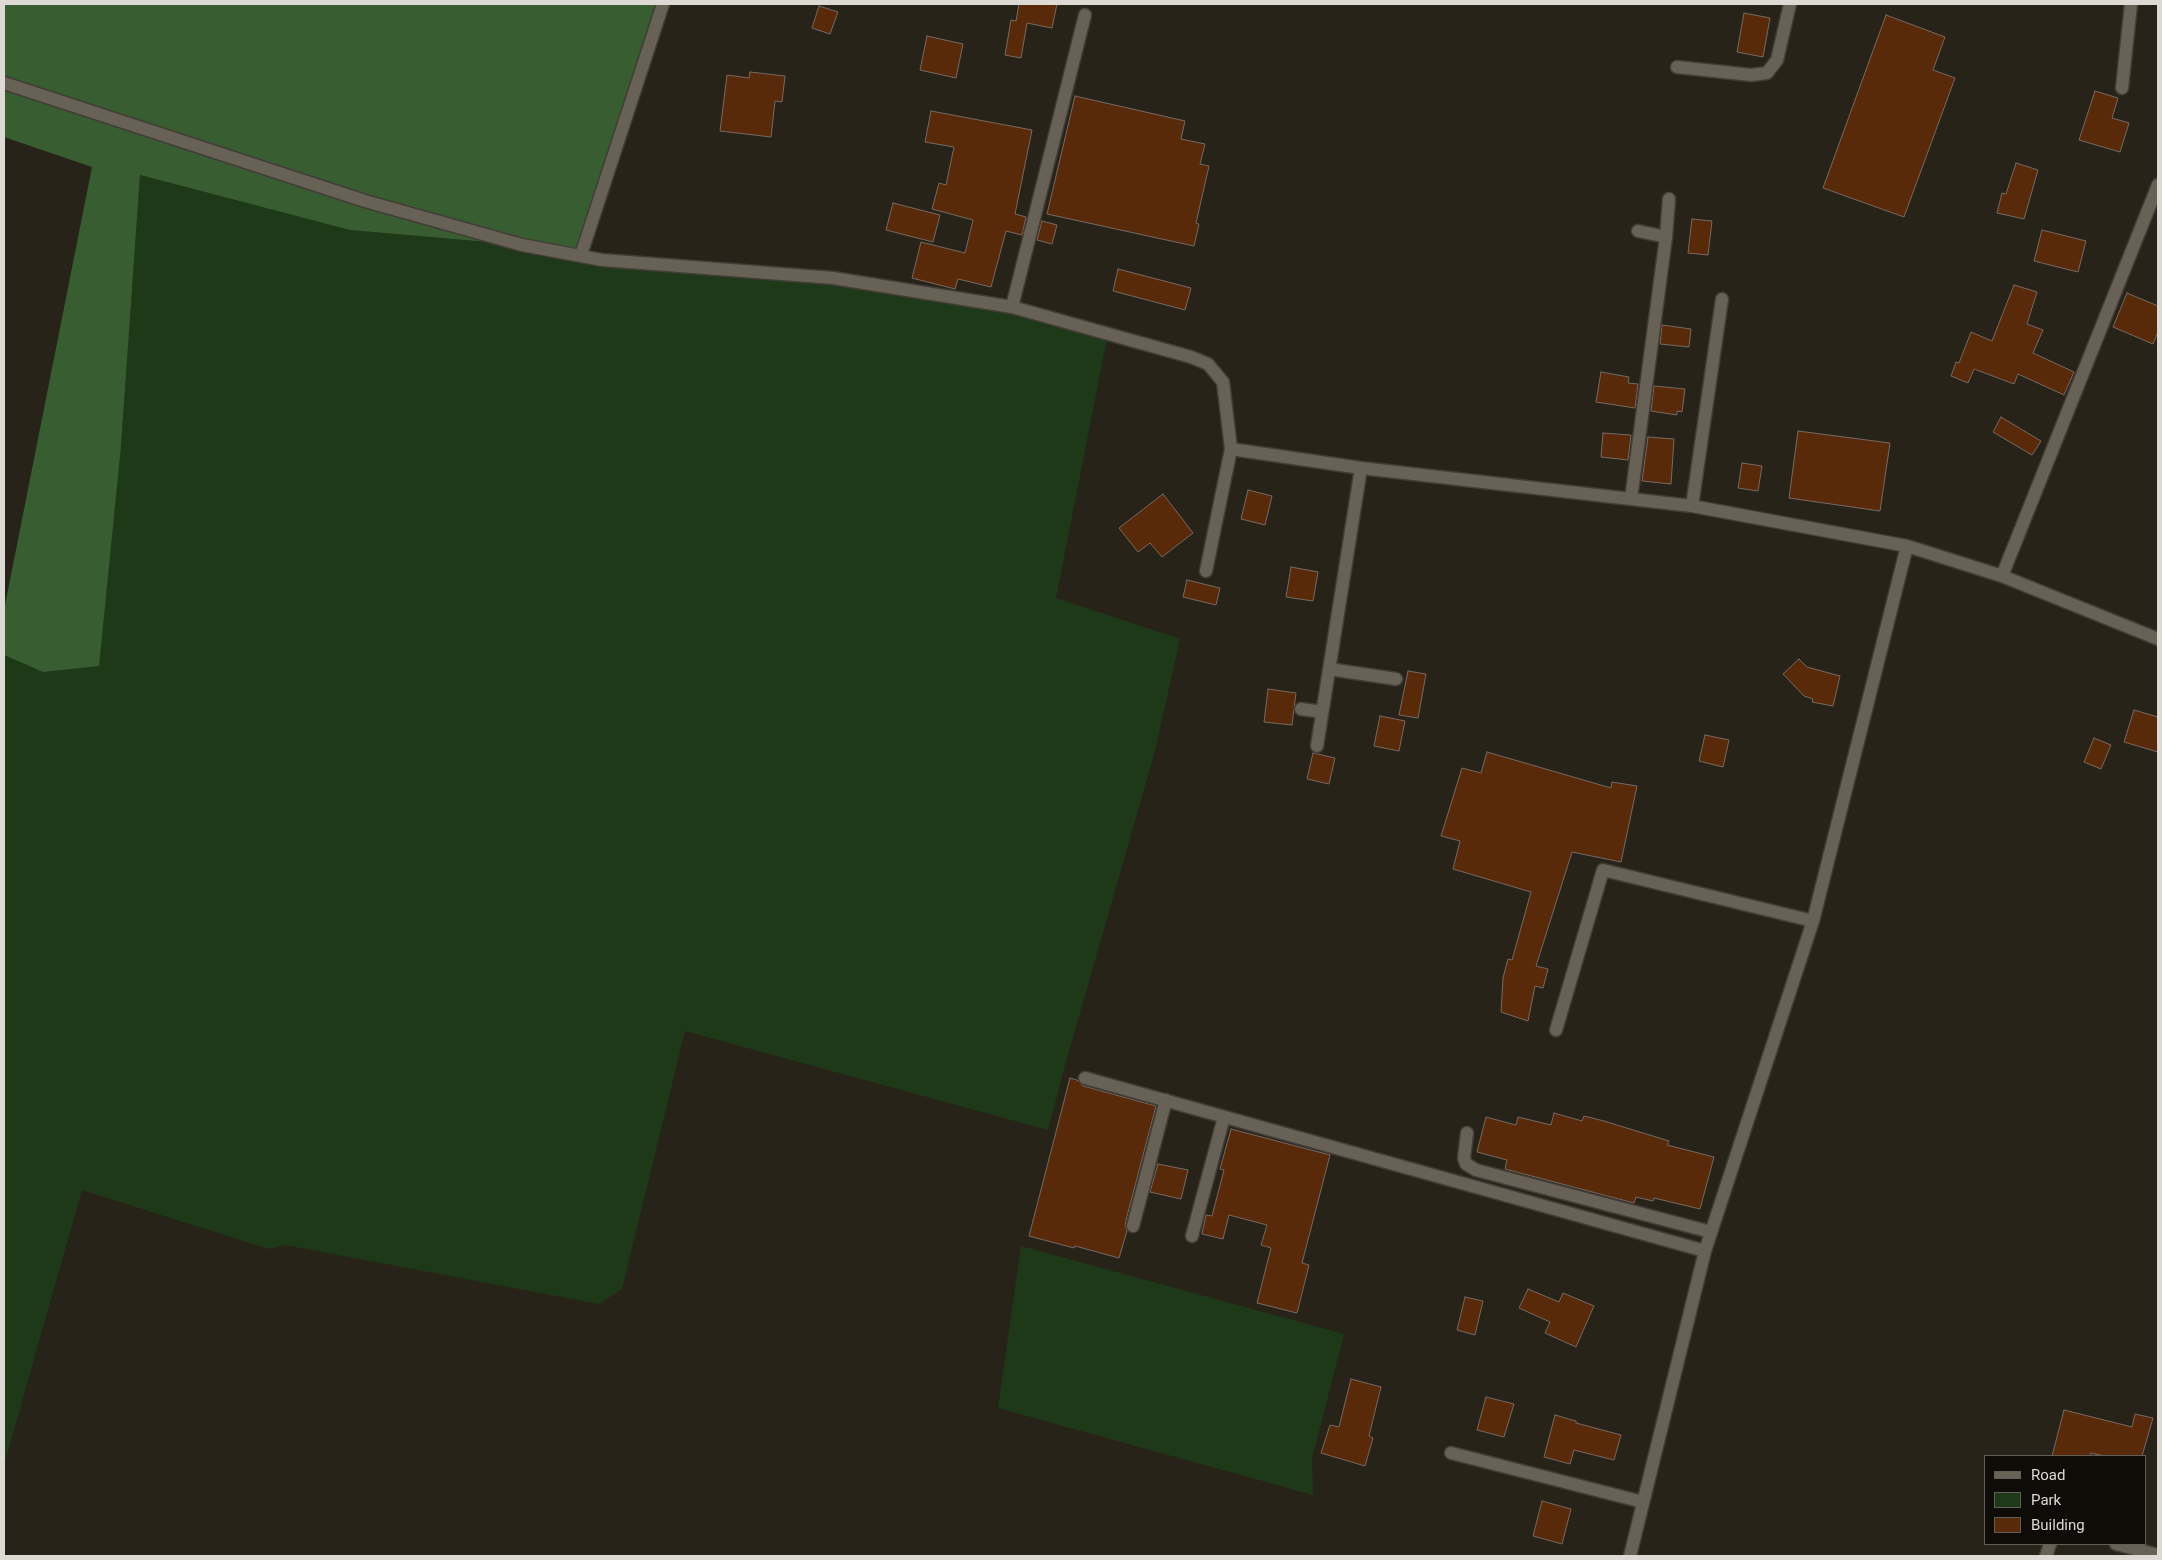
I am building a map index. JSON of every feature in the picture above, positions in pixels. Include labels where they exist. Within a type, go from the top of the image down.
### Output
[{"type":"street","points":[[581,256],[663,4]]},
{"type":"street","points":[[1677,67],[1751,76],[1767,73],[1777,60],[1790,4]]},
{"type":"street","points":[[2122,88],[2131,4]]},
{"type":"street","points":[[1012,307],[1085,15]]},
{"type":"street","points":[[4,83],[365,200],[522,245],[602,260],[834,278],[1012,307],[1191,357],[1208,364],[1223,382],[1232,449],[1206,571]]},
{"type":"street","points":[[2002,576],[2158,185]]},
{"type":"street","points":[[1631,499],[1666,237],[1668,199]]},
{"type":"street","points":[[1638,231],[1666,237]]},
{"type":"street","points":[[1692,506],[1722,299]]},
{"type":"street","points":[[1232,449],[1361,468],[1692,506],[1907,546],[2002,576],[2158,639]]},
{"type":"street","points":[[1317,746],[1361,468]]},
{"type":"street","points":[[1630,1556],[1711,1232],[1813,921],[1907,546]]},
{"type":"street","points":[[1329,669],[1396,680]]},
{"type":"street","points":[[1301,709],[1322,712]]},
{"type":"street","points":[[1556,1030],[1603,870],[1813,921]]},
{"type":"street","points":[[1085,1078],[1706,1251]]},
{"type":"street","points":[[1133,1226],[1166,1100]]},
{"type":"street","points":[[1192,1236],[1224,1116]]},
{"type":"street","points":[[1467,1133],[1464,1158],[1466,1164],[1476,1170],[1711,1232]]},
{"type":"street","points":[[1451,1453],[1643,1502]]},
{"type":"street","points":[[2120,1545],[2158,1555]]},
{"type":"green space","points":[[4,4],[663,4],[581,255],[522,245],[350,230],[140,175],[121,446],[99,666],[43,672],[4,655],[4,610],[92,167],[4,137]]},
{"type":"green space","points":[[140,175],[350,230],[522,245],[581,255],[834,278],[1012,307],[1108,333],[1056,598],[1180,639],[1154,755],[1048,1130],[685,1031],[622,1289],[599,1304],[285,1245],[269,1249],[82,1190],[4,1465],[4,655],[44,672],[121,446]]},
{"type":"green space","points":[[1021,1246],[1344,1334],[1312,1459],[1313,1495],[998,1408]]},
{"type":"building","points":[[1019,4],[1057,4],[1052,28],[1027,23],[1021,58],[1005,55],[1011,20],[1016,21]]},
{"type":"building","points":[[819,6],[838,12],[830,34],[812,28]]},
{"type":"building","points":[[1744,13],[1770,18],[1763,57],[1737,52]]},
{"type":"building","points":[[1886,15],[1945,37],[1933,70],[1955,78],[1904,217],[1823,188]]},
{"type":"building","points":[[927,36],[963,44],[956,78],[920,70]]},
{"type":"building","points":[[750,72],[785,76],[782,102],[775,101],[771,137],[720,131],[727,75],[749,78]]},
{"type":"building","points":[[2095,91],[2118,98],[2112,118],[2129,123],[2120,152],[2079,140]]},
{"type":"building","points":[[1075,96],[1185,121],[1181,139],[1205,144],[1200,164],[1209,166],[1196,223],[1199,224],[1194,246],[1047,214]]},
{"type":"building","points":[[931,111],[1032,130],[1015,214],[1026,217],[1022,235],[1006,231],[991,287],[958,279],[955,289],[912,278],[921,242],[965,253],[973,220],[932,209],[939,183],[946,185],[954,147],[925,142]]},
{"type":"building","points":[[2016,163],[2038,170],[2024,219],[1997,213],[2002,193],[2006,194]]},
{"type":"building","points":[[893,203],[940,215],[933,242],[886,230]]},
{"type":"building","points":[[1692,219],[1712,221],[1708,255],[1688,253]]},
{"type":"building","points":[[1042,221],[1057,225],[1052,244],[1037,240]]},
{"type":"building","points":[[2042,230],[2086,241],[2078,272],[2034,261]]},
{"type":"building","points":[[1118,269],[1191,288],[1185,310],[1113,291]]},
{"type":"building","points":[[2014,285],[2037,292],[2027,324],[2043,330],[2033,353],[2074,372],[2064,395],[2018,374],[2014,384],[1974,369],[1968,383],[1951,376],[1956,362],[1959,363],[1971,332],[1992,341]]},
{"type":"building","points":[[2127,293],[2158,306],[2158,332],[2153,344],[2113,327]]},
{"type":"building","points":[[1662,325],[1691,329],[1689,347],[1660,344]]},
{"type":"building","points":[[1601,372],[1629,377],[1628,383],[1638,384],[1635,408],[1596,402]]},
{"type":"building","points":[[1654,386],[1685,389],[1682,412],[1677,411],[1677,415],[1651,411]]},
{"type":"building","points":[[2001,417],[2041,441],[2032,455],[1993,432]]},
{"type":"building","points":[[1798,431],[1890,443],[1880,511],[1789,498]]},
{"type":"building","points":[[1603,433],[1631,435],[1628,460],[1601,457]]},
{"type":"building","points":[[1648,437],[1674,439],[1671,484],[1642,481]]},
{"type":"building","points":[[1742,463],[1762,466],[1758,491],[1738,488]]},
{"type":"building","points":[[1248,490],[1272,496],[1265,525],[1241,519]]},
{"type":"building","points":[[1163,494],[1193,533],[1162,557],[1150,543],[1138,552],[1119,528]]},
{"type":"building","points":[[1291,567],[1318,572],[1313,601],[1286,597]]},
{"type":"building","points":[[1187,580],[1220,588],[1216,605],[1183,597]]},
{"type":"building","points":[[1799,659],[1807,667],[1840,676],[1833,706],[1812,702],[1813,699],[1804,696],[1783,674]]},
{"type":"building","points":[[1408,671],[1426,674],[1418,718],[1399,715]]},
{"type":"building","points":[[1268,689],[1296,693],[1292,725],[1264,722]]},
{"type":"building","points":[[2134,710],[2158,717],[2158,752],[2124,742]]},
{"type":"building","points":[[1380,716],[1405,721],[1399,751],[1374,746]]},
{"type":"building","points":[[1705,735],[1729,740],[1723,767],[1699,761]]},
{"type":"building","points":[[2094,738],[2111,745],[2101,769],[2084,762]]},
{"type":"building","points":[[1487,752],[1611,788],[1612,782],[1637,786],[1621,862],[1572,852],[1536,966],[1548,969],[1543,988],[1535,986],[1528,1021],[1501,1012],[1503,978],[1508,959],[1512,960],[1531,892],[1453,869],[1460,841],[1441,836],[1462,768],[1481,773]]},
{"type":"building","points":[[1313,753],[1335,758],[1329,784],[1307,779]]},
{"type":"building","points":[[1070,1078],[1077,1080],[1083,1086],[1156,1106],[1125,1224],[1127,1231],[1119,1258],[1029,1236]]},
{"type":"building","points":[[1554,1113],[1582,1121],[1584,1116],[1604,1121],[1669,1141],[1667,1145],[1714,1157],[1700,1209],[1654,1198],[1653,1201],[1636,1197],[1634,1203],[1505,1169],[1507,1160],[1477,1152],[1486,1117],[1516,1125],[1518,1117],[1551,1125]]},
{"type":"building","points":[[1231,1129],[1330,1155],[1302,1263],[1309,1265],[1297,1313],[1257,1303],[1271,1248],[1261,1245],[1267,1225],[1229,1215],[1223,1239],[1202,1234],[1206,1215],[1212,1216],[1224,1170],[1220,1169]]},
{"type":"building","points":[[1158,1164],[1188,1170],[1181,1199],[1150,1192]]},
{"type":"building","points":[[1528,1289],[1559,1302],[1563,1293],[1594,1306],[1576,1347],[1545,1333],[1550,1322],[1519,1308]]},
{"type":"building","points":[[1465,1297],[1483,1301],[1475,1335],[1457,1330]]},
{"type":"building","points":[[1351,1379],[1381,1387],[1369,1436],[1373,1438],[1365,1466],[1321,1453],[1330,1425],[1339,1427]]},
{"type":"building","points":[[1486,1397],[1514,1404],[1504,1437],[1477,1430]]},
{"type":"building","points":[[2064,1410],[2132,1427],[2135,1414],[2153,1418],[2142,1455],[2100,1455],[2091,1453],[2090,1455],[2052,1455]]},
{"type":"building","points":[[1555,1415],[1576,1421],[1576,1423],[1621,1435],[1614,1460],[1574,1450],[1570,1464],[1544,1457]]},
{"type":"building","points":[[1542,1501],[1571,1509],[1562,1544],[1533,1536]]}]
